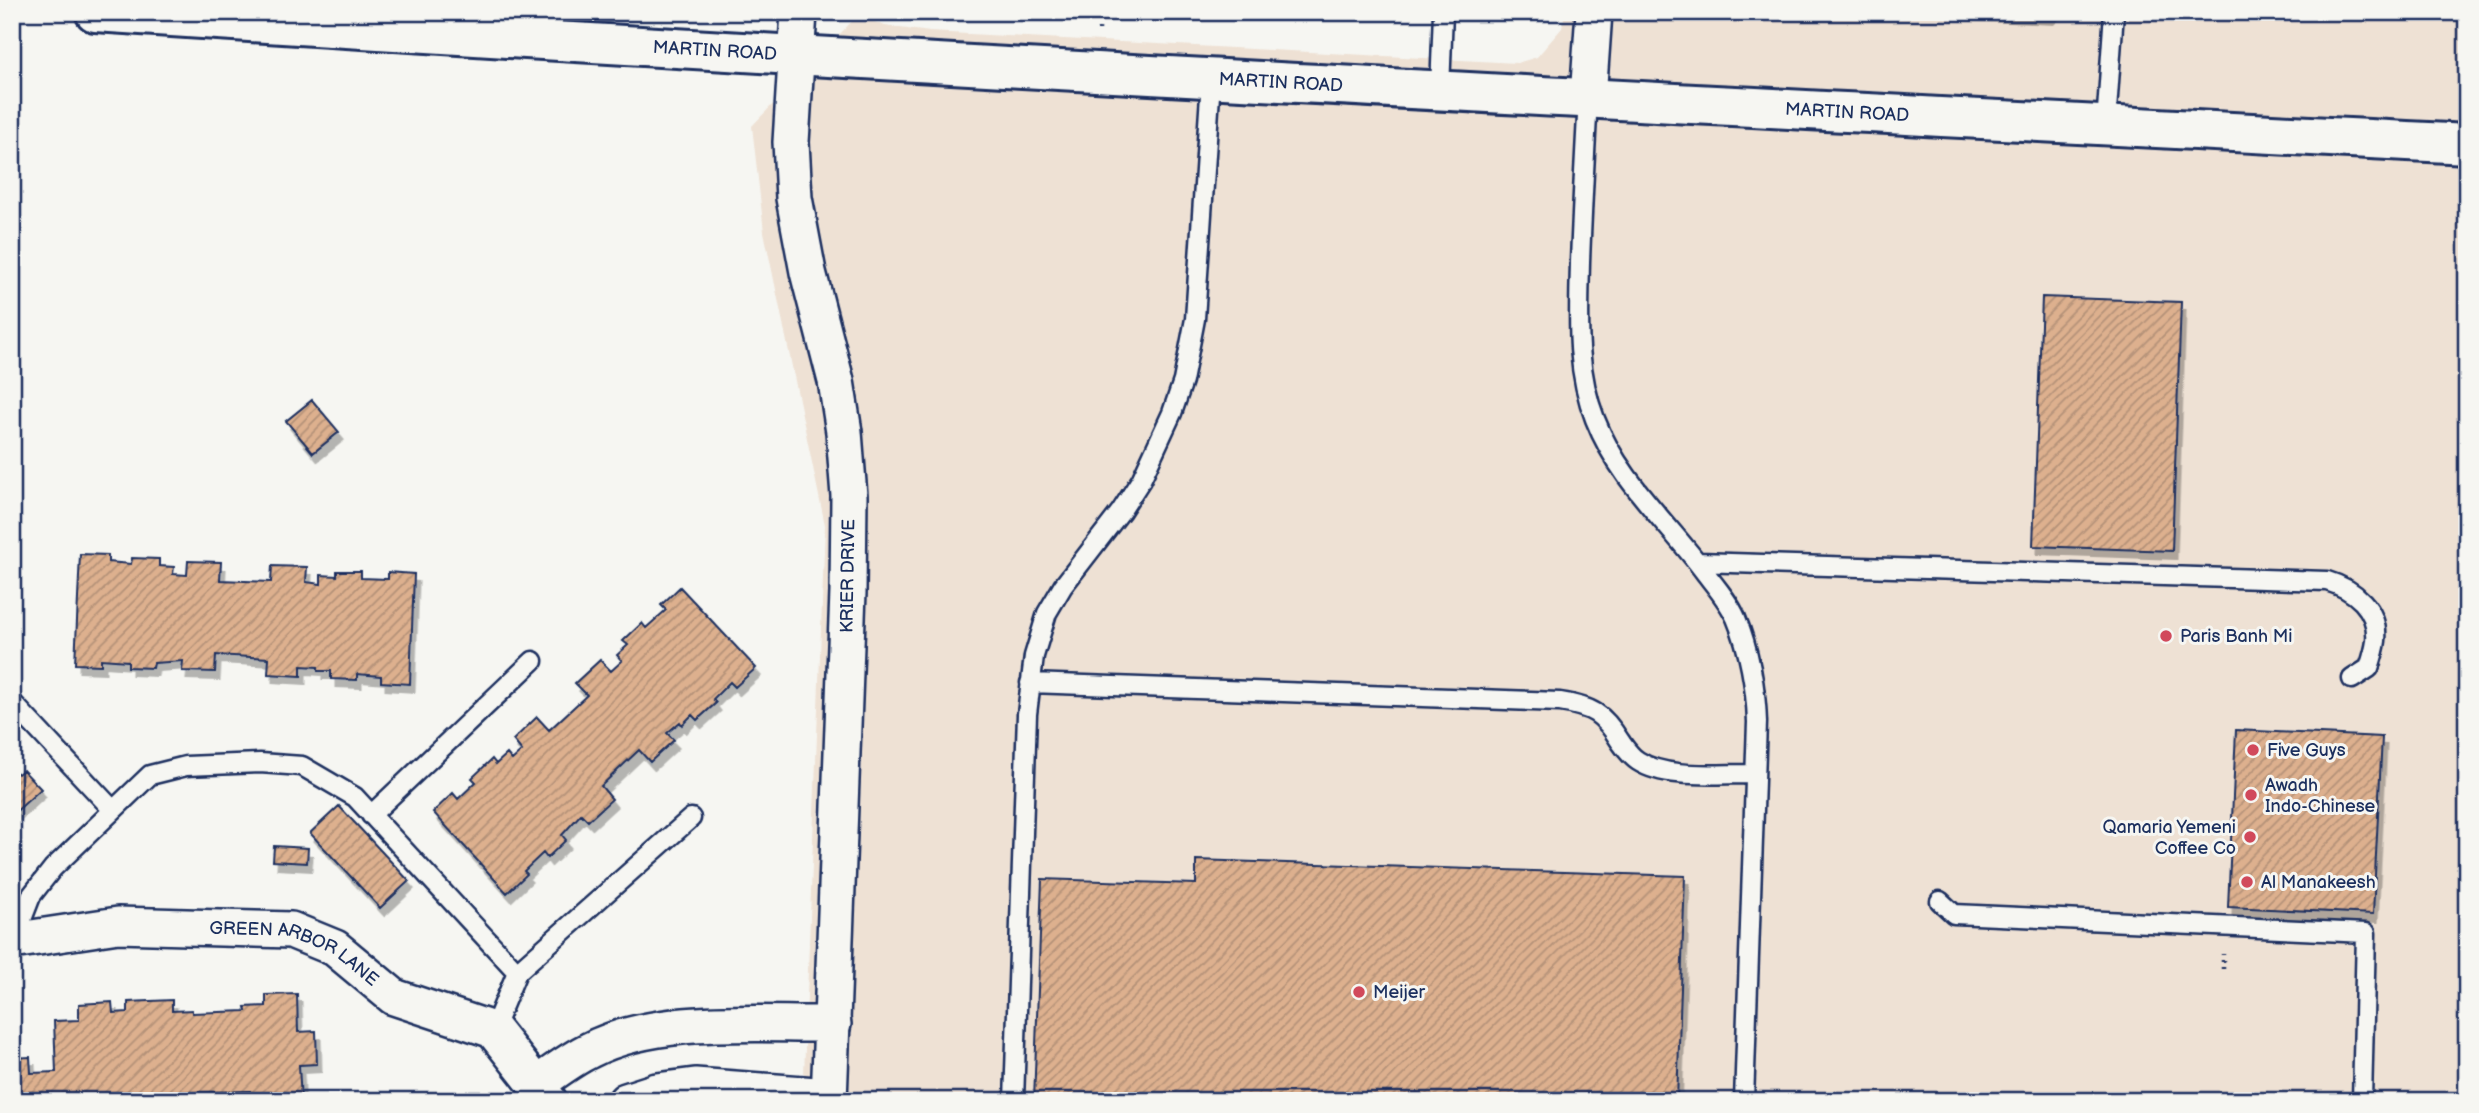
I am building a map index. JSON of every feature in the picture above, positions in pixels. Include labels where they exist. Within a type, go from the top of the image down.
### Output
[{"type":"street","name":"MARTIN ROAD","points":[[95,12],[797,57],[1210,80],[2467,144]]},
{"type":"street","name":"KRIER DRIVE","points":[[799,12],[792,142],[795,206],[808,272],[836,381],[844,432],[849,496],[830,1098]]},
{"type":"street","points":[[1588,98],[1594,12]]},
{"type":"street","name":"GREEN ARBOR LANE","points":[[13,940],[118,925],[291,930],[335,948],[394,998],[493,1030]]},
{"type":"street","points":[[493,1030],[542,1093],[590,1050],[617,1038],[657,1027],[832,1024]]},
{"type":"street","points":[[626,1101],[657,1091],[695,1086],[830,1098]]},
{"type":"lane","points":[[1440,90],[1443,12]]},
{"type":"lane","points":[[2106,125],[2114,12]]},
{"type":"lane","points":[[1014,1101],[1027,714],[1039,635],[1047,613],[1063,586],[1121,512],[1141,480],[1172,413],[1183,381],[1195,319],[1210,80]]},
{"type":"lane","points":[[1588,98],[1578,328],[1583,378],[1596,421],[1617,464],[1644,501],[1698,562],[1735,617],[1746,651],[1756,704],[1744,1101]]},
{"type":"lane","points":[[1698,562],[2327,581],[2356,595],[2371,612],[2374,621],[2376,640],[2369,668],[2352,679]]},
{"type":"lane","points":[[372,815],[533,661]]},
{"type":"lane","points":[[1030,683],[1560,702],[1581,705],[1599,713],[1611,725],[1630,756],[1659,771],[1755,774]]},
{"type":"lane","points":[[12,702],[113,810]]},
{"type":"lane","points":[[13,940],[31,896],[53,868],[150,775],[186,766],[260,763],[302,766],[355,797],[517,972]]},
{"type":"lane","points":[[493,1030],[517,972],[691,818]]},
{"type":"lane","points":[[1940,901],[1954,914],[2367,933],[2362,1101]]},
{"type":"path","points":[[1099,30],[1100,12]]},
{"type":"shaded area","points":[[1565,12],[2467,12],[2467,1101],[803,1101],[825,525],[764,232],[752,126],[858,15],[885,26],[930,32],[1517,63],[1537,57],[1562,28]]},
{"type":"building","points":[[1965,12],[2053,12],[2049,16]]},
{"type":"building","points":[[2042,297],[2181,302],[2172,551],[2033,546]]},
{"type":"building","points":[[312,400],[339,432],[313,453],[286,421]]},
{"type":"building","points":[[80,554],[108,555],[108,562],[131,564],[132,558],[159,559],[159,566],[174,567],[173,574],[187,575],[188,561],[221,562],[220,580],[271,582],[272,566],[307,567],[306,582],[321,584],[321,575],[337,576],[337,571],[361,571],[361,578],[388,579],[388,572],[414,574],[410,684],[381,682],[381,676],[357,674],[357,680],[331,679],[331,671],[318,671],[318,667],[301,666],[301,676],[268,674],[269,658],[216,655],[215,672],[182,671],[183,661],[154,663],[153,668],[128,667],[128,661],[101,659],[101,665],[75,664]]},
{"type":"building","points":[[680,587],[756,668],[735,687],[730,682],[713,699],[716,703],[697,720],[692,715],[682,725],[680,722],[667,733],[674,740],[650,762],[639,750],[601,786],[612,799],[588,821],[581,814],[562,835],[566,840],[547,858],[543,853],[524,871],[527,874],[507,893],[433,812],[453,793],[458,799],[476,782],[472,778],[492,759],[496,764],[507,754],[512,760],[522,751],[513,740],[537,717],[549,730],[587,695],[575,683],[600,660],[611,671],[622,661],[617,655],[628,645],[623,641],[642,623],[646,628],[666,610],[661,605]]},
{"type":"building","points":[[2236,730],[2382,737],[2373,914],[2228,907]]},
{"type":"building","points":[[12,768],[18,774],[23,770],[41,789],[12,815]]},
{"type":"building","points":[[339,806],[409,881],[380,908],[310,833]]},
{"type":"building","points":[[274,846],[308,848],[307,863],[273,861]]},
{"type":"building","name":"Meijer","points":[[1196,860],[1685,876],[1677,1101],[1034,1101],[1042,879],[1196,884]]},
{"type":"building","points":[[297,994],[298,1032],[316,1031],[317,1064],[299,1065],[301,1101],[271,1101],[270,1094],[251,1095],[250,1091],[197,1093],[197,1098],[177,1098],[177,1101],[85,1101],[85,1096],[56,1097],[56,1101],[12,1101],[12,1058],[30,1057],[31,1073],[56,1072],[54,1021],[79,1020],[79,1004],[112,1002],[113,1013],[128,1012],[128,1002],[172,1000],[172,1011],[246,1011],[245,1007],[266,1006],[266,995]]},
{"type":"place","name":"Paris Banh Mi","points":[[2166,636]]},
{"type":"place","name":"Five Guys","points":[[2253,750]]},
{"type":"place","name":"Awadh Indo-Chinese","points":[[2251,795]]},
{"type":"place","name":"Qamaria Yemeni Coffee Co","points":[[2250,837]]},
{"type":"place","name":"Al Manakeesh","points":[[2247,882]]},
{"type":"place","name":"Meijer","points":[[1359,992]]}]
